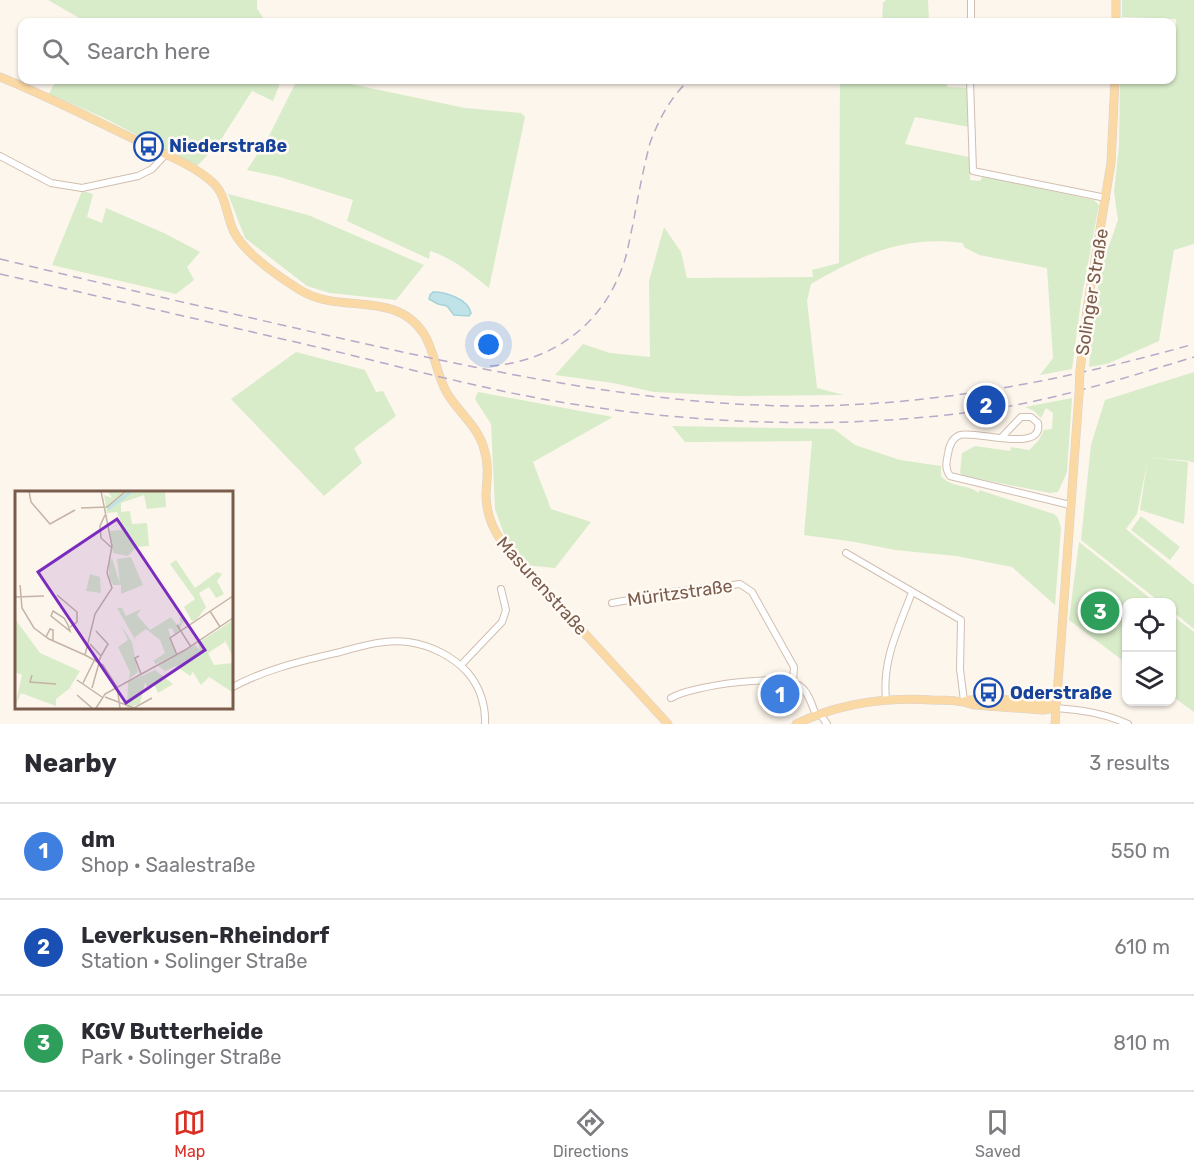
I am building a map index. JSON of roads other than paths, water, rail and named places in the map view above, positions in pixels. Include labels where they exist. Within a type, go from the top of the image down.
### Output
[{"type":"main road","points":[[1116,0],[1116,18]]},
{"type":"main road","name":"Masurenstraße","points":[[0,77],[88,117],[203,175],[217,186],[236,234],[250,252],[308,295],[336,303],[385,306],[400,312],[418,326],[430,345],[444,387],[452,401],[477,432],[484,448],[488,469],[487,504],[490,522],[495,532],[509,551],[668,724]]},
{"type":"main road","name":"Solinger Straße","points":[[1055,724],[1080,371],[1087,309],[1106,198],[1114,127],[1115,84]]},
{"type":"main road","points":[[796,724],[818,714],[858,703],[886,699],[964,701],[974,705],[1043,710],[1056,708]]},
{"type":"street","points":[[971,0],[971,18]]},
{"type":"street","points":[[970,84],[973,171],[1106,198]]},
{"type":"street","points":[[0,156],[51,183],[82,188],[138,176],[152,169],[165,155]]},
{"type":"street","points":[[1001,438],[1021,417],[1031,417],[1038,423],[1038,432],[1030,439],[1001,438],[968,434],[955,438],[949,449],[946,465],[950,476],[1070,505]]},
{"type":"street","points":[[846,553],[961,620],[960,669],[964,701]]},
{"type":"street","name":"Müritzstraße","points":[[612,603],[691,589],[726,585],[745,586],[752,592],[794,667],[793,682]]},
{"type":"street","points":[[461,665],[502,622],[506,610],[501,589]]},
{"type":"street","points":[[886,699],[887,660],[912,592]]},
{"type":"street","points":[[232,688],[262,673],[304,660],[390,641],[417,644],[433,649],[461,665],[482,697],[485,724]]},
{"type":"street","points":[[671,698],[679,693],[725,684],[759,681],[793,682],[808,694],[818,714],[827,724]]},
{"type":"street","points":[[1056,708],[1093,712],[1128,724]]},
{"type":"water","points":[[433,292],[456,297],[466,304],[471,313],[469,316],[454,315],[447,306],[429,299]]},
{"type":"railway","points":[[490,366],[532,358],[551,350],[569,339],[599,311],[624,261],[650,143],[666,109],[685,84]]},
{"type":"railway","points":[[0,259],[281,325],[478,368],[634,394],[738,404],[843,405],[944,397],[1045,380],[1194,344]]},
{"type":"railway","points":[[0,274],[521,395],[603,408],[714,420],[770,422],[882,420],[993,409],[1070,393],[1194,357]]},
{"type":"place","name":"Niederstraße","points":[[148,146]]},
{"type":"place","name":"Leverkusen-Rheindorf","points":[[986,405]]},
{"type":"place","name":"KGV Butterheide","points":[[1100,611]]},
{"type":"place","name":"Oderstraße","points":[[989,693]]},
{"type":"place","name":"dm","points":[[780,694]]}]
